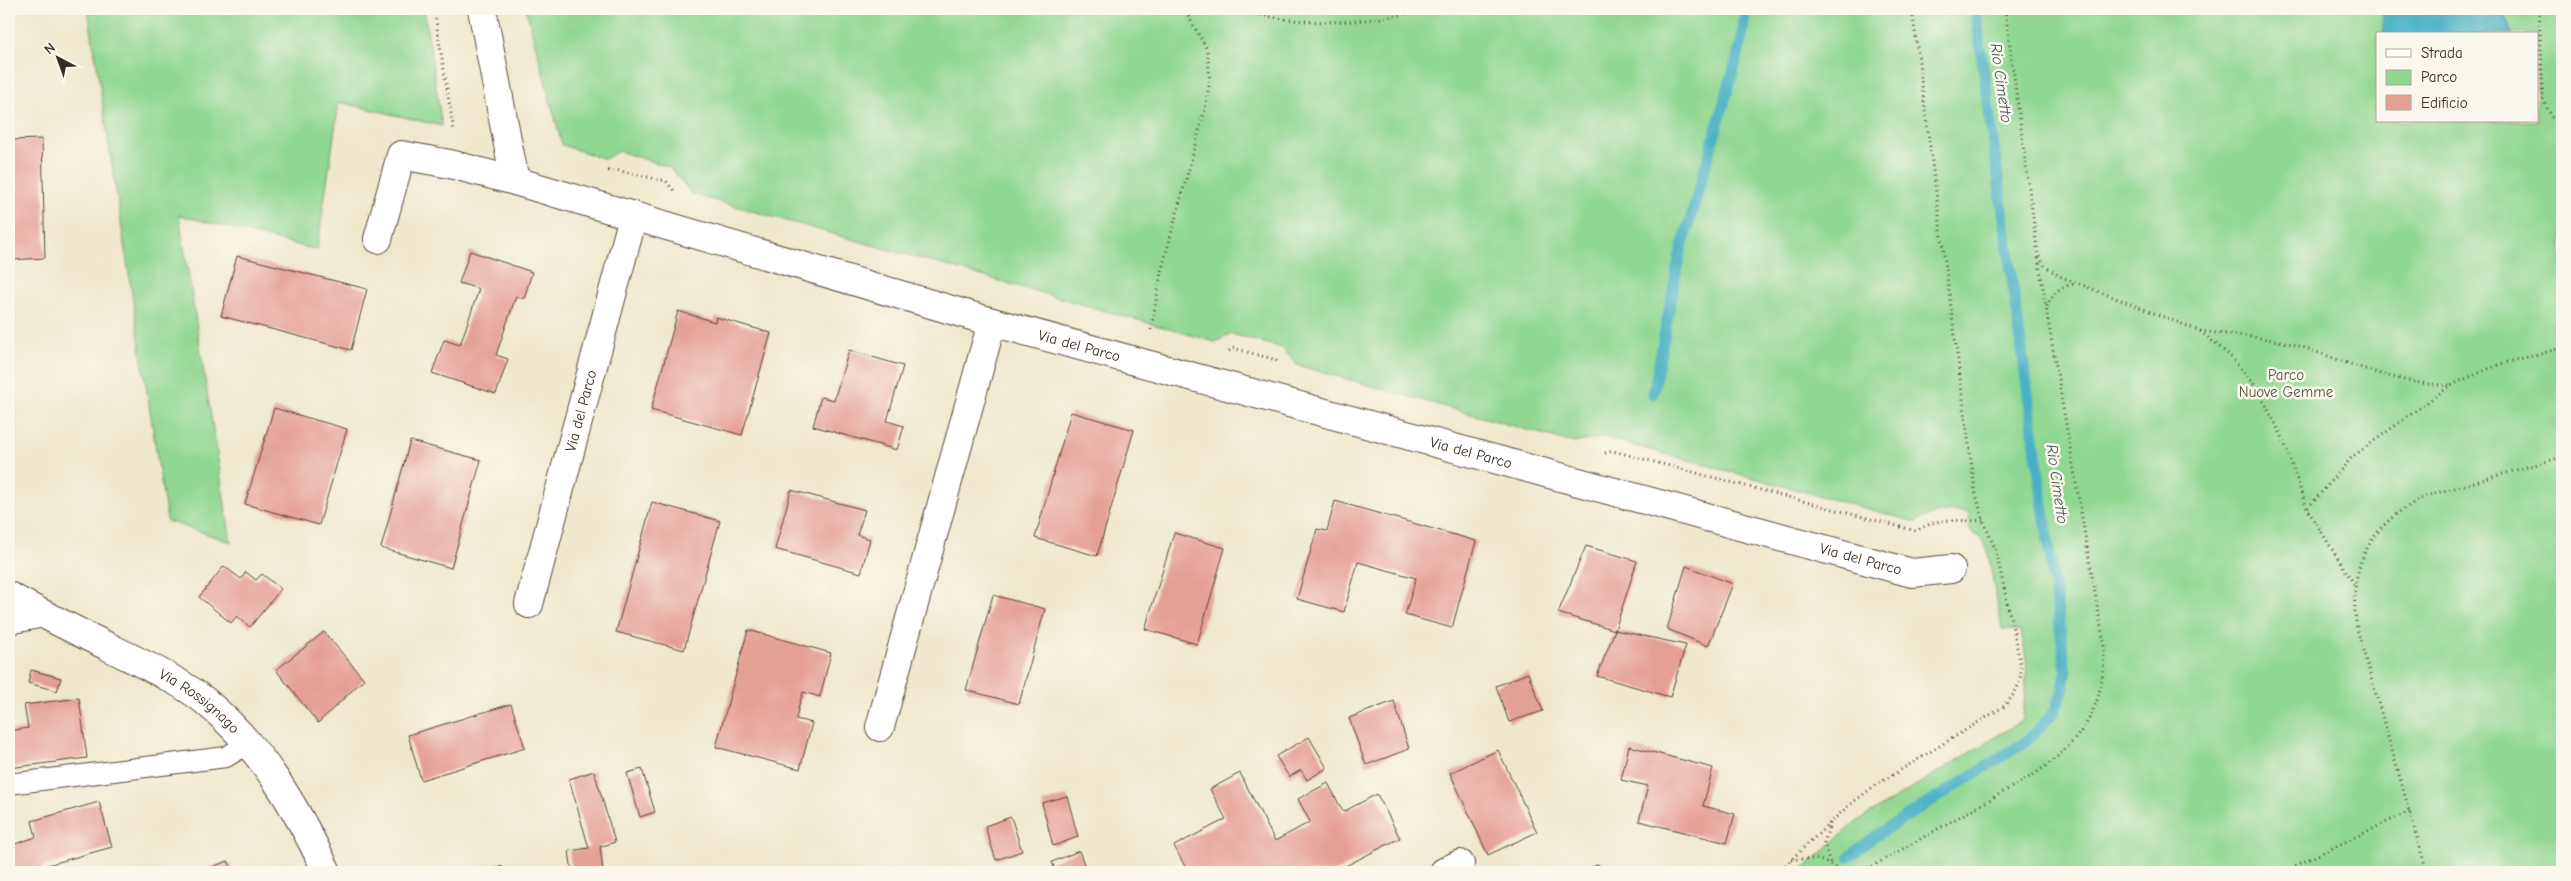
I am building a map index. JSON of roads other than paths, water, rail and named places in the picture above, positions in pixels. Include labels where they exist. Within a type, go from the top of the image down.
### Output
[{"type":"street","points":[[482,9],[516,181]]},
{"type":"street","name":"Via del Parco","points":[[378,239],[401,155],[450,164],[516,181],[992,322],[1912,573],[1951,569]]},
{"type":"street","name":"Via del Parco","points":[[529,604],[633,217]]},
{"type":"street","points":[[880,727],[992,322]]},
{"type":"street","name":"Via Rossignago","points":[[9,596],[174,681],[204,700],[249,743],[274,773],[303,822],[327,872]]},
{"type":"lane","points":[[9,624],[49,616]]},
{"type":"lane","points":[[9,784],[226,758],[249,743]]},
{"type":"water","points":[[2382,9],[2504,9],[2511,32],[2384,32]]},
{"type":"waterway","points":[[1653,394],[1679,258],[1741,44],[1746,9]]},
{"type":"waterway","name":"Rio Cimetto","points":[[1849,857],[1874,837],[2028,740],[2055,711],[2063,690],[2066,671],[1975,9]]},
{"type":"park label","name":"Parco Nuove Gemme","points":[[2286,384]]}]
